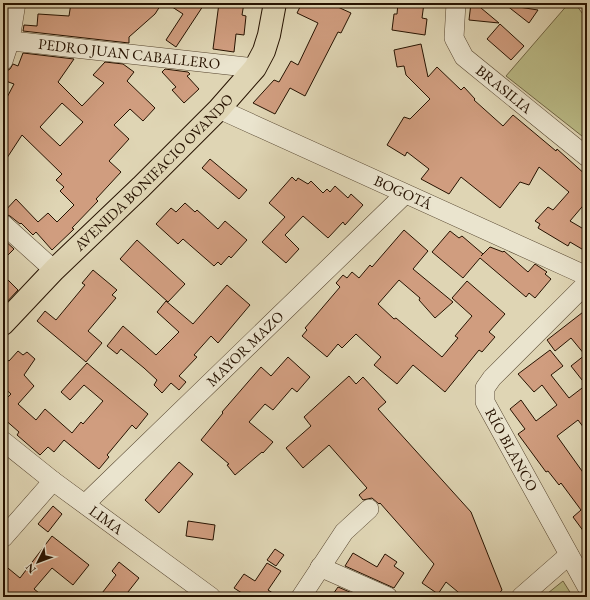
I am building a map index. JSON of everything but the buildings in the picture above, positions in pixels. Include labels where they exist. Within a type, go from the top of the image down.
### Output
[{"type":"main road","name":"AVENIDA BONIFACIO OVANDO","points":[[3,324],[54,270],[142,187],[219,110],[255,68],[268,40],[275,3]]},
{"type":"street","points":[[3,61],[6,40],[16,3]]},
{"type":"street","name":"BRASILIA","points":[[456,3],[454,38],[464,57],[587,157]]},
{"type":"street","name":"PEDRO JUAN CABALLERO","points":[[6,40],[255,68]]},
{"type":"street","name":"BOGOTÁ","points":[[219,110],[587,276]]},
{"type":"street","name":"MAYOR MAZO","points":[[85,504],[405,194]]},
{"type":"street","points":[[3,224],[54,270]]},
{"type":"street","name":"RÍO BLANCO","points":[[587,283],[492,378],[485,388],[485,402],[587,587]]},
{"type":"street","name":"LIMA","points":[[3,441],[53,481],[211,597]]},
{"type":"street","points":[[3,538],[53,481]]},
{"type":"street","points":[[301,597],[344,532],[369,509]]},
{"type":"street","points":[[521,597],[569,555]]},
{"type":"street","points":[[320,567],[388,597]]},
{"type":"green space","points":[[569,3],[575,3],[587,20],[587,140],[506,76]]},
{"type":"green space","points":[[563,581],[573,597],[543,597]]}]
